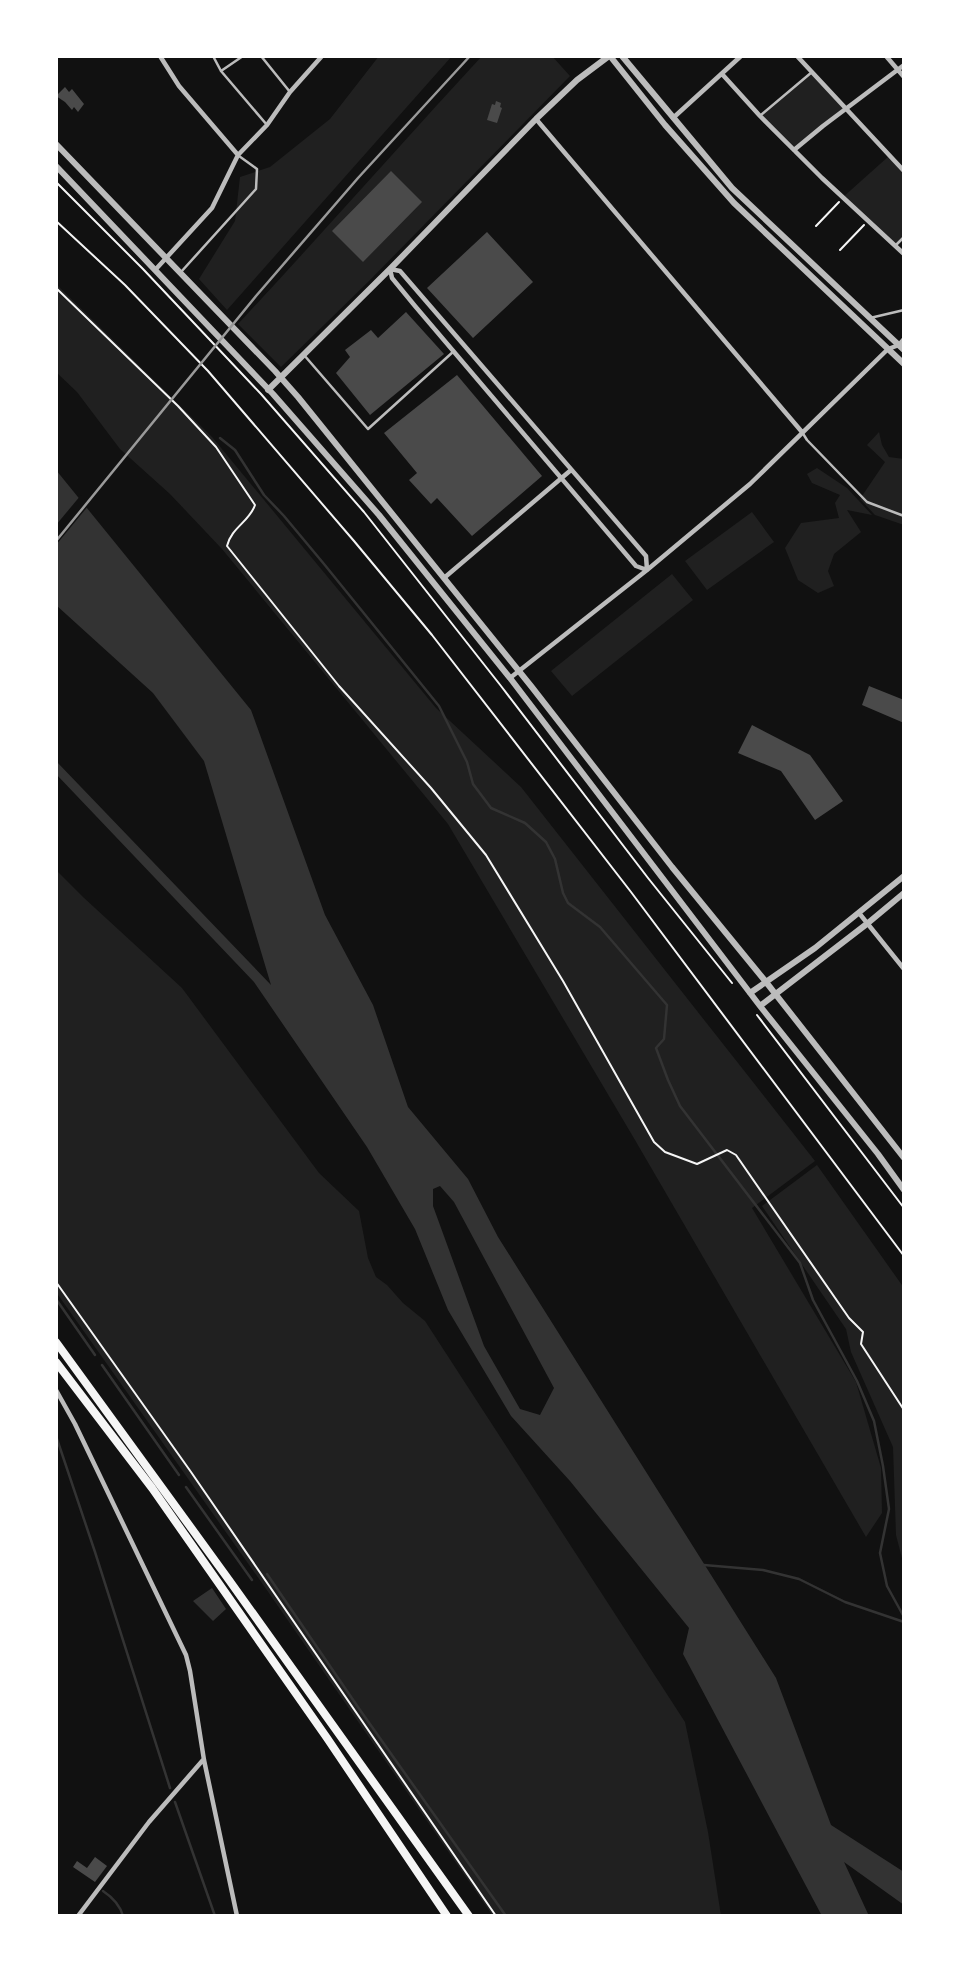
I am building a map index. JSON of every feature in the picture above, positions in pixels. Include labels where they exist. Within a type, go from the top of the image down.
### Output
[{"type":"highway","points":[[56,1342],[469,1916]]},
{"type":"highway","points":[[56,1362],[152,1488],[327,1738],[447,1916]]},
{"type":"street","points":[[160,56],[179,86],[238,155]]},
{"type":"street","points":[[156,269],[212,208],[238,155],[267,125],[290,92],[322,56]]},
{"type":"street","points":[[268,390],[536,119],[578,80],[610,56],[665,125],[734,203],[904,364]]},
{"type":"street","points":[[622,56],[732,188],[902,345]]},
{"type":"street","points":[[673,118],[741,56]]},
{"type":"street","points":[[797,56],[904,172]]},
{"type":"street","points":[[886,56],[904,77]]},
{"type":"street","points":[[794,150],[904,65]]},
{"type":"street","points":[[722,74],[842,198],[904,254]]},
{"type":"street","points":[[536,119],[802,432]]},
{"type":"street","points":[[56,144],[282,378],[904,1158]]},
{"type":"street","points":[[56,166],[268,390],[379,515],[510,678],[750,993],[757,1008],[878,1154],[904,1190]]},
{"type":"street","points":[[390,269],[392,278],[636,566],[647,570]]},
{"type":"street","points":[[390,269],[400,271],[646,556],[647,570]]},
{"type":"street","points":[[510,678],[647,570],[750,484],[888,349],[902,345]]},
{"type":"street","points":[[443,579],[571,470]]},
{"type":"street","points":[[750,993],[815,948],[904,876]]},
{"type":"street","points":[[757,1008],[904,893]]},
{"type":"street","points":[[859,913],[904,969]]},
{"type":"street","points":[[56,1391],[75,1424],[186,1655],[204,1760],[237,1916]]},
{"type":"street","points":[[78,1916],[149,1822],[204,1760]]},
{"type":"lane","points":[[213,56],[221,71],[267,125]]},
{"type":"lane","points":[[221,71],[243,56]]},
{"type":"lane","points":[[261,56],[290,92]]},
{"type":"lane","points":[[760,116],[812,72]]},
{"type":"lane","points":[[181,272],[256,189],[257,169],[238,155]]},
{"type":"lane","points":[[894,247],[904,237]]},
{"type":"lane","points":[[870,318],[904,310]]},
{"type":"lane","points":[[304,355],[368,429],[454,351]]},
{"type":"lane","points":[[802,432],[867,502],[904,516]]},
{"type":"path","points":[[56,182],[261,394],[364,512],[732,982]]},
{"type":"path","points":[[816,226],[842,198]]},
{"type":"path","points":[[56,221],[125,285],[208,371],[432,635],[631,892],[904,1256]]},
{"type":"path","points":[[840,250],[867,222]]},
{"type":"path","points":[[56,288],[178,406],[216,447],[255,505],[252,513],[229,536],[227,546],[339,686],[431,788],[486,855],[654,1142],[665,1152],[697,1164],[727,1150],[736,1155],[849,1318],[863,1332],[861,1344],[904,1410]]},
{"type":"path","points":[[757,1008],[904,1208]]},
{"type":"path","points":[[56,1282],[191,1472],[496,1916]]},
{"type":"shaded area","points":[[379,56],[452,56],[227,310],[199,279],[235,221],[240,177],[270,167],[330,119]]},
{"type":"shaded area","points":[[482,56],[552,56],[570,76],[281,367],[238,324]]},
{"type":"shaded area","points":[[812,72],[845,110],[794,150],[760,116]]},
{"type":"shaded area","points":[[889,156],[904,171],[904,237],[894,247],[842,198]]},
{"type":"shaded area","points":[[56,284],[212,437],[436,708],[521,787],[815,1161],[752,1208],[856,1382],[881,1468],[882,1513],[866,1537],[448,824],[222,549],[170,494],[120,449],[77,392],[56,372]]},
{"type":"shaded area","points":[[879,432],[889,457],[904,459],[904,525],[875,515],[860,499],[885,462],[867,445]]},
{"type":"shaded area","points":[[817,468],[847,488],[872,515],[847,510],[861,532],[834,554],[828,571],[834,586],[818,593],[798,580],[785,548],[801,523],[839,518],[835,503],[840,495],[812,483],[807,474]]},
{"type":"shaded area","points":[[56,470],[251,710],[325,915],[373,1005],[408,1107],[468,1179],[498,1237],[776,1678],[831,1825],[904,1872],[904,1905],[844,1862],[869,1916],[822,1916],[683,1654],[689,1628],[570,1481],[511,1416],[448,1310],[415,1229],[367,1147],[254,982],[56,774],[56,761],[271,985],[204,761],[153,693],[56,605]],"holes":[[[440,1186],[454,1202],[554,1388],[540,1415],[520,1409],[484,1346],[433,1206],[433,1189]]]},
{"type":"shaded area","points":[[752,512],[774,542],[707,590],[685,561]]},
{"type":"shaded area","points":[[672,574],[693,600],[572,696],[551,671]]},
{"type":"shaded area","points":[[56,870],[182,988],[319,1173],[359,1211],[368,1258],[376,1277],[425,1321],[685,1722],[708,1832],[721,1916],[493,1916],[56,1292]]},
{"type":"shaded area","points":[[817,1165],[904,1288],[904,1566],[896,1535],[893,1447],[851,1352],[846,1329],[762,1206]]},
{"type":"shaded area","points":[[212,1588],[226,1609],[213,1621],[193,1601]]},
{"type":"pier","points":[[81,495],[89,505],[56,545],[56,525]]},
{"type":"building","points":[[65,87],[69,92],[72,89],[84,104],[78,112],[56,96]]},
{"type":"building","points":[[496,101],[501,103],[502,108],[497,123],[487,120],[492,104],[495,105]]},
{"type":"building","points":[[391,171],[422,202],[363,262],[332,231]]},
{"type":"building","points":[[487,232],[533,282],[473,338],[427,288]]},
{"type":"building","points":[[406,312],[444,354],[370,415],[336,373],[350,357],[345,350],[371,330],[378,338]]},
{"type":"building","points":[[457,375],[542,476],[472,536],[437,498],[431,504],[409,480],[417,473],[384,433]]},
{"type":"building","points":[[869,686],[904,700],[904,723],[862,705]]},
{"type":"building","points":[[752,725],[810,755],[843,801],[815,820],[781,771],[738,753]]},
{"type":"building","points":[[95,1857],[107,1866],[95,1882],[73,1867],[77,1861],[87,1868]]},
{"type":"waterway","points":[[220,438],[235,450],[264,495],[324,564],[439,706],[467,762],[473,784],[491,808],[525,823],[546,842],[555,859],[568,903],[600,927],[667,1005],[664,1039],[656,1048],[680,1106],[800,1263],[813,1300],[857,1381],[874,1421],[889,1509],[880,1553],[887,1586],[904,1617]]},
{"type":"waterway","points":[[56,1299],[95,1355]]},
{"type":"waterway","points":[[102,1365],[179,1475]]},
{"type":"waterway","points":[[56,1436],[170,1788]]},
{"type":"waterway","points":[[186,1487],[252,1580]]},
{"type":"waterway","points":[[704,1565],[763,1570],[799,1579],[845,1602],[904,1622]]},
{"type":"waterway","points":[[267,1574],[506,1916]]},
{"type":"waterway","points":[[175,1802],[215,1916]]},
{"type":"waterway","points":[[103,1891],[120,1908],[123,1916]]},
{"type":"railway","points":[[56,541],[256,296],[358,178],[470,56]]}]
